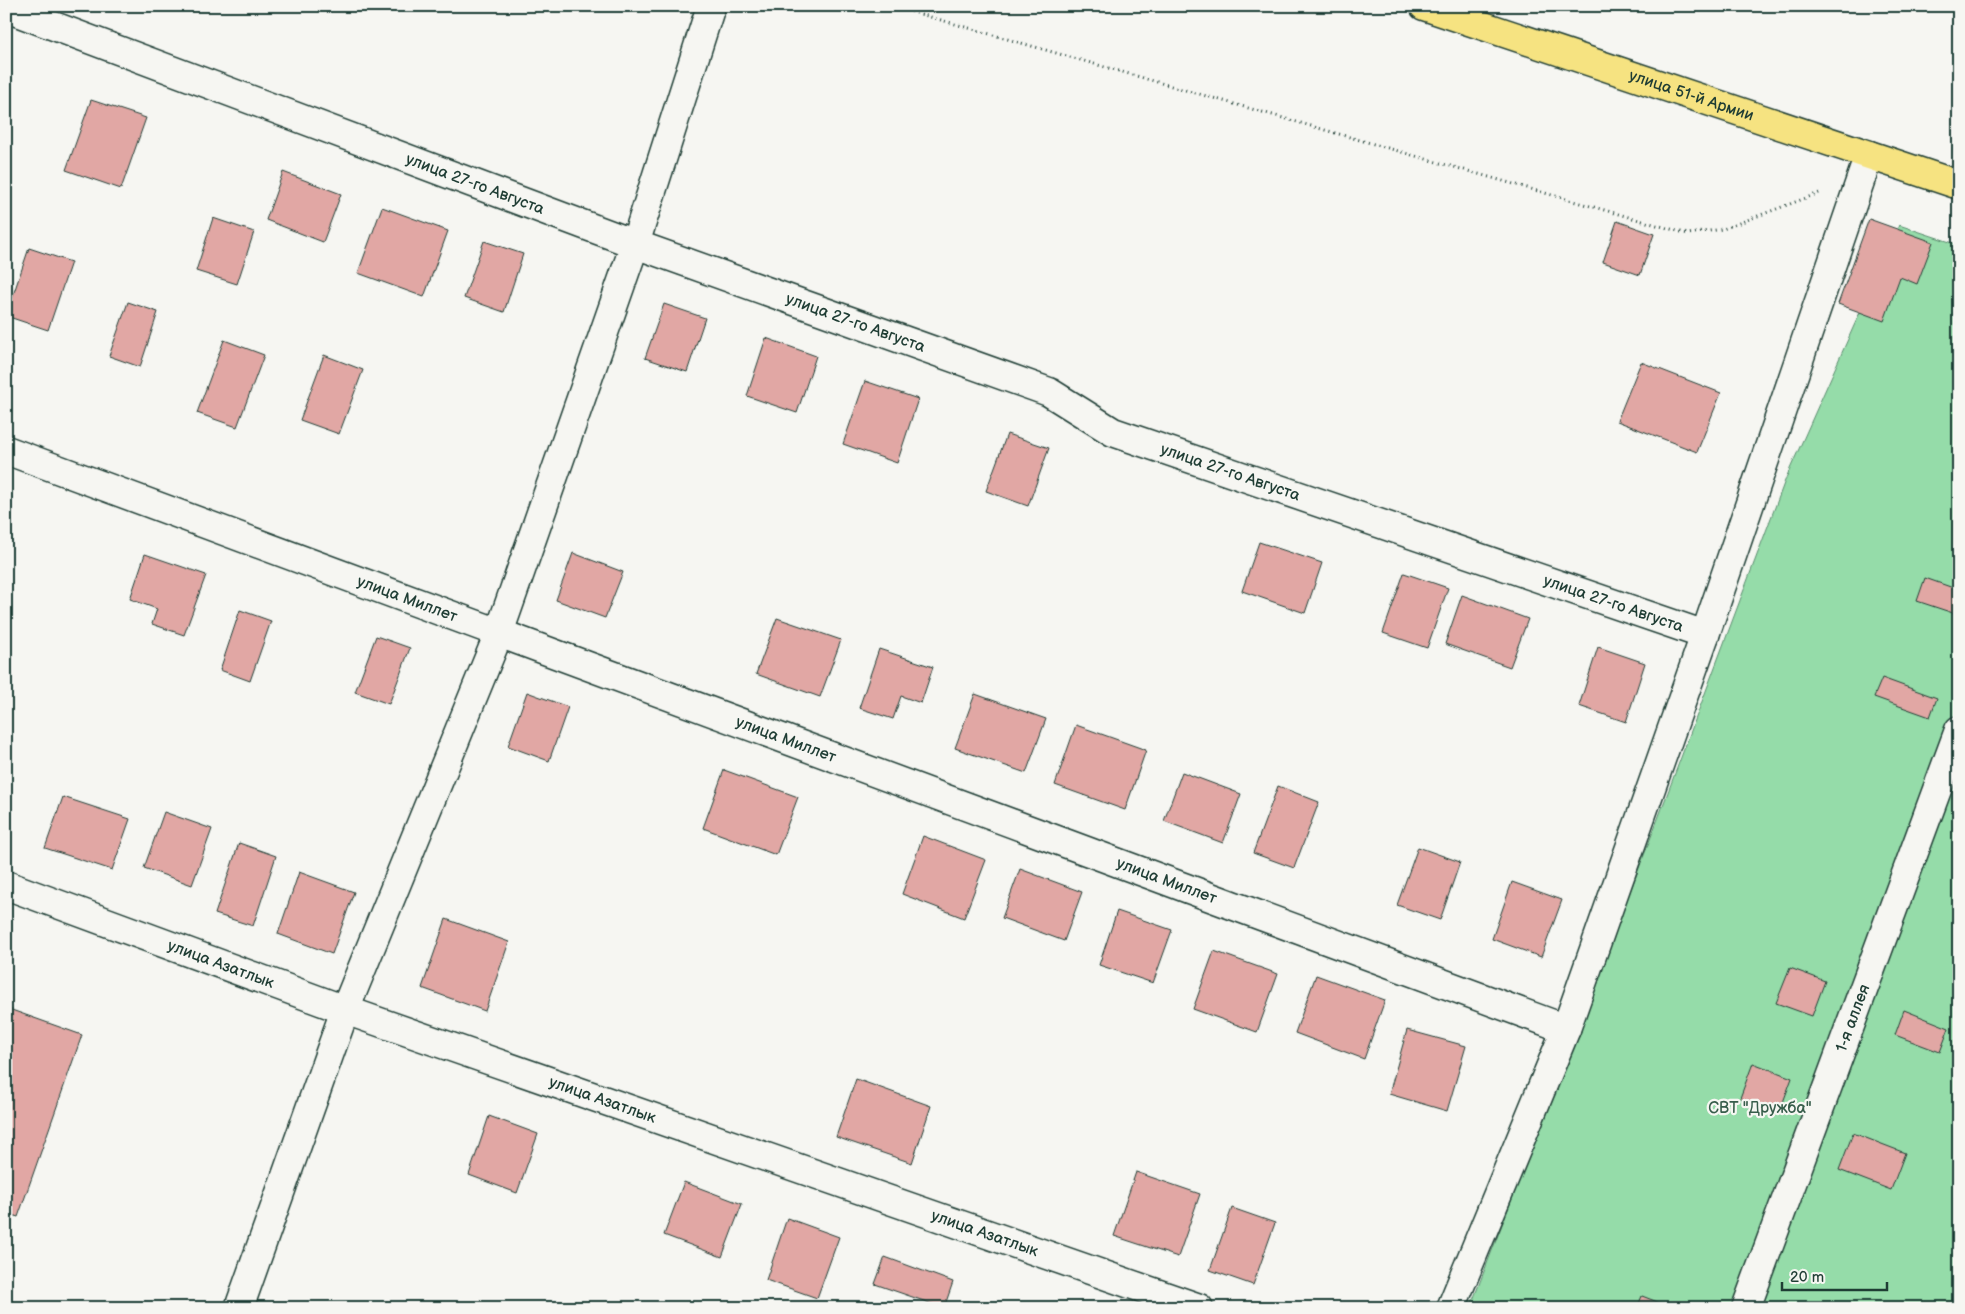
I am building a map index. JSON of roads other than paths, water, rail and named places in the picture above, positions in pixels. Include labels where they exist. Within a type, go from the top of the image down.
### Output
[{"type":"main road","name":"улица 51-й Армии","points":[[1424,6],[1959,185]]},
{"type":"street","points":[[239,1308],[344,1010],[499,633],[634,244],[711,6]]},
{"type":"street","name":"улица 27-го Августа","points":[[6,8],[634,244],[1049,392],[1113,432],[1705,635]]},
{"type":"street","points":[[1451,1308],[1566,1029],[1705,635],[1869,155]]},
{"type":"street","name":"улица Миллет","points":[[6,450],[1566,1029]]},
{"type":"street","name":"1-я аллея","points":[[1746,1308],[1959,730]]},
{"type":"street","name":"улица Азатлык","points":[[6,885],[344,1010],[1199,1308]]},
{"type":"park label","name":"СВТ \"Дружба\"","points":[[1760,1108]]}]
